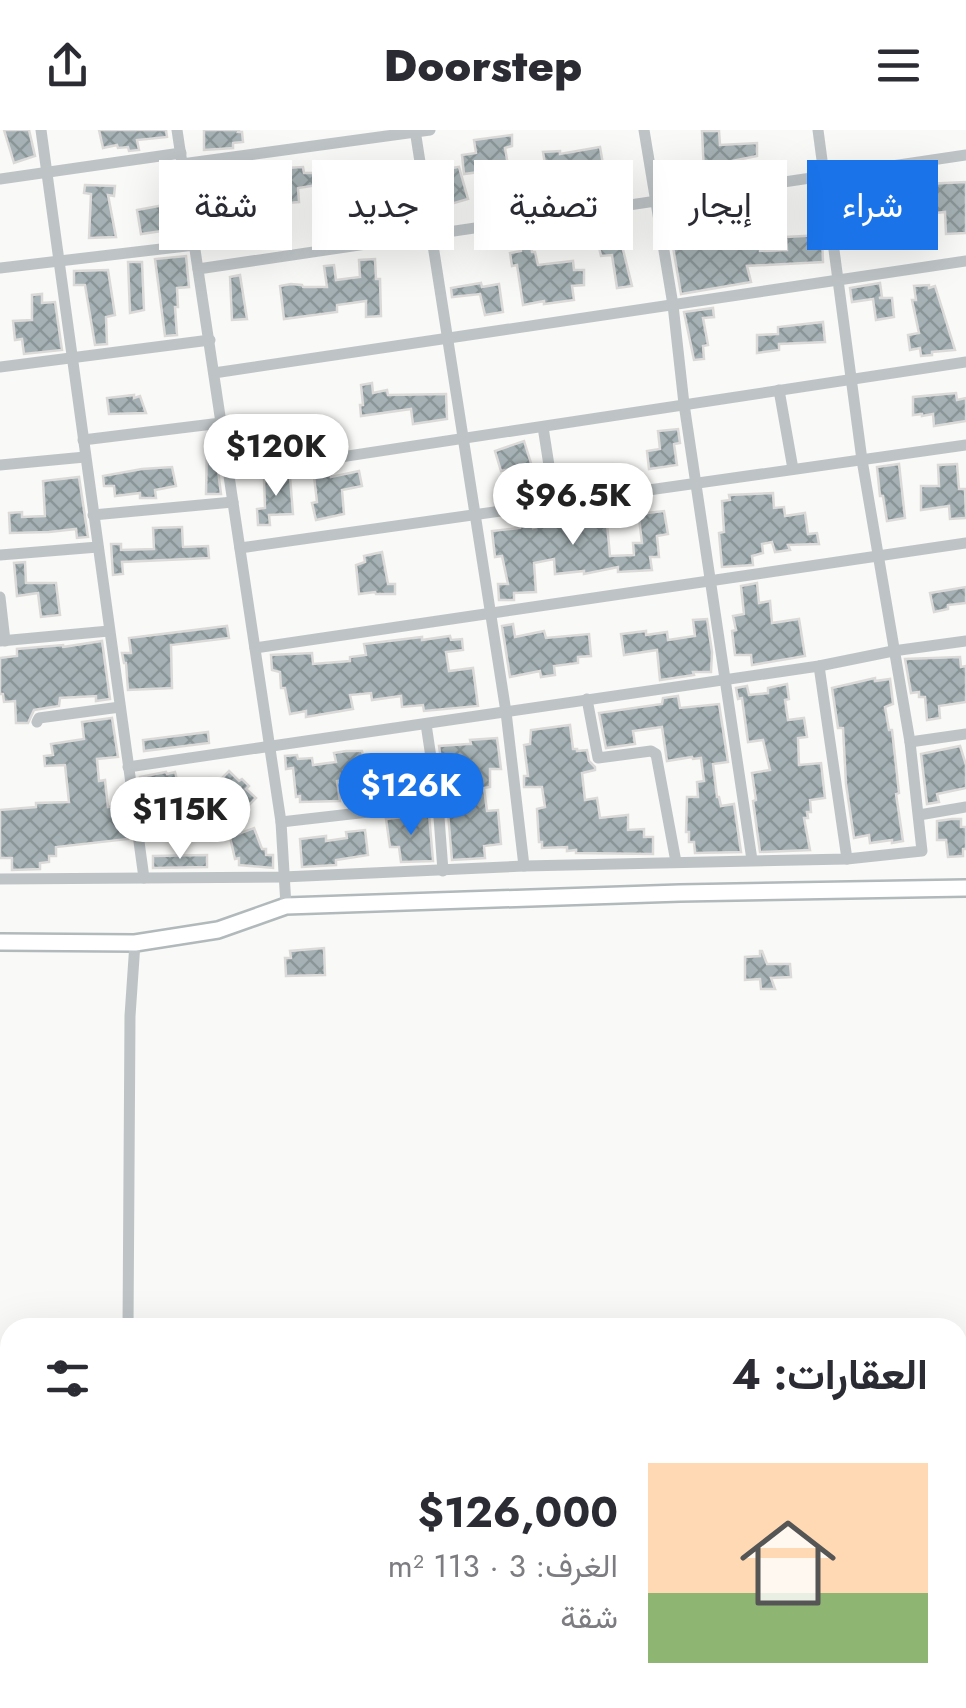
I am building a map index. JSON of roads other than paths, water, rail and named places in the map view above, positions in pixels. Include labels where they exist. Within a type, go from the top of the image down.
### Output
[{"type":"street","points":[[41,130],[144,878]]},
{"type":"street","points":[[178,130],[182,158]]},
{"type":"street","points":[[0,179],[430,130]]},
{"type":"street","points":[[644,130],[653,179]]},
{"type":"street","points":[[818,130],[822,160]]},
{"type":"street","points":[[415,131],[420,160]]},
{"type":"street","points":[[932,160],[966,155]]},
{"type":"street","points":[[454,231],[653,202]]},
{"type":"street","points":[[0,268],[159,249]]},
{"type":"street","points":[[196,250],[281,822],[286,906]]},
{"type":"street","points":[[198,270],[329,250]]},
{"type":"street","points":[[435,250],[506,712],[524,866]]},
{"type":"street","points":[[665,250],[752,860]]},
{"type":"street","points":[[0,879],[283,877],[524,866],[848,859],[922,852],[910,742],[862,460],[834,250]]},
{"type":"street","points":[[214,374],[966,261]]},
{"type":"street","points":[[0,367],[210,340]]},
{"type":"street","points":[[229,474],[966,362]]},
{"type":"street","points":[[780,390],[793,469]]},
{"type":"street","points":[[83,440],[221,423]]},
{"type":"street","points":[[543,427],[556,504]]},
{"type":"street","points":[[240,548],[966,445]]},
{"type":"street","points":[[0,465],[85,457]]},
{"type":"street","points":[[94,515],[233,502]]},
{"type":"street","points":[[255,648],[966,543]]},
{"type":"street","points":[[0,555],[98,546]]},
{"type":"street","points":[[0,597],[3,641],[109,631]]},
{"type":"street","points":[[128,767],[819,666],[966,640]]},
{"type":"street","points":[[819,666],[848,859]]},
{"type":"street","points":[[586,700],[598,758],[651,751],[656,754],[676,862]]},
{"type":"street","points":[[37,722],[39,718],[120,707]]},
{"type":"street","points":[[426,724],[443,871]]},
{"type":"street","points":[[910,742],[966,734]]},
{"type":"street","points":[[281,822],[438,804]]},
{"type":"street","points":[[918,815],[966,807]]},
{"type":"street","points":[[0,942],[135,942],[218,930],[286,906],[966,888]]},
{"type":"street","points":[[128,1318],[130,1016],[135,942]]}]
